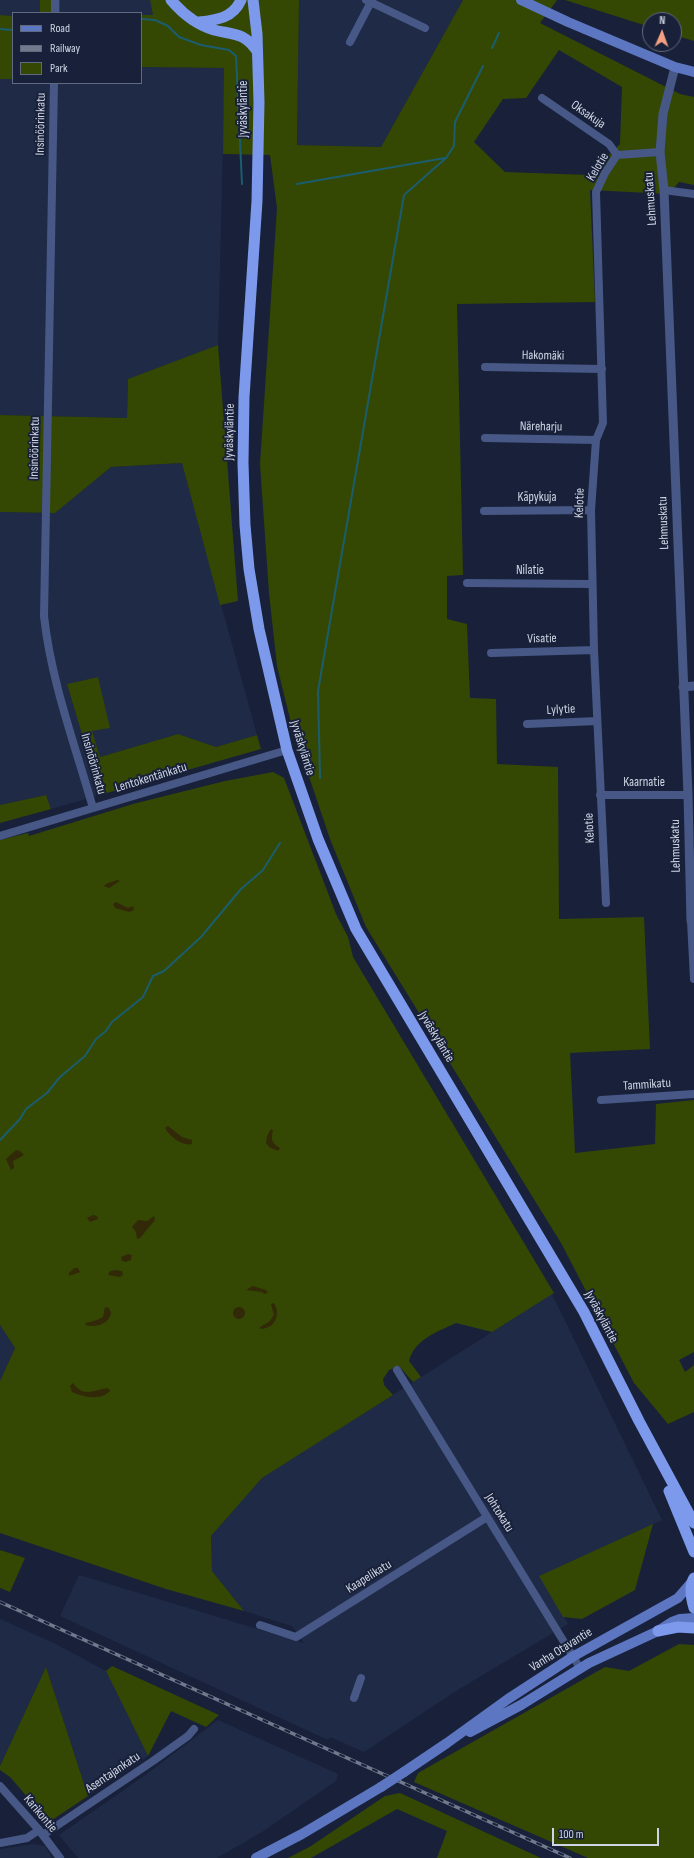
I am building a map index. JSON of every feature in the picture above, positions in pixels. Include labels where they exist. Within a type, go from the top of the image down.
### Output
[{"type":"highway","points":[[171,0],[182,12],[198,22],[214,30],[243,37],[251,43],[257,51]]},
{"type":"highway","points":[[198,22],[227,17],[239,6],[241,0]]},
{"type":"highway","name":"Jyväskyläntie","points":[[253,0],[259,102],[257,200],[244,397],[243,463],[245,525],[249,569],[258,629],[287,750],[318,840],[356,929],[584,1312],[694,1523]]},
{"type":"highway","name":"Jyväskyläntie","points":[[639,1420],[694,1552]]},
{"type":"highway","points":[[693,1580],[692,1599],[694,1608]]},
{"type":"highway","points":[[658,1631],[678,1627],[694,1628]]},
{"type":"main road","points":[[522,0],[568,22],[674,67],[694,72]]},
{"type":"main road","name":"Vanha Otavantie","points":[[256,1858],[302,1834],[381,1787],[447,1743],[508,1699],[574,1656],[614,1632],[678,1598],[693,1580]]},
{"type":"main road","name":"Vanha Otavantie","points":[[447,1743],[511,1711],[580,1668],[658,1631],[672,1622],[680,1619],[694,1618]]},
{"type":"street","points":[[55,0],[55,12]]},
{"type":"street","points":[[350,42],[370,1],[425,28]]},
{"type":"street","name":"Lehmuskatu","points":[[674,67],[663,114],[660,152],[664,190],[694,979]]},
{"type":"street","name":"Insinöörinkatu","points":[[54,84],[44,616],[47,641],[54,670],[93,808]]},
{"type":"street","name":"Oksakuja","points":[[542,98],[609,144],[617,155]]},
{"type":"street","name":"Kelotie","points":[[606,903],[600,795],[592,584],[591,510],[596,440],[603,423],[596,192],[605,173],[617,155],[660,152]]},
{"type":"street","points":[[664,190],[694,194]]},
{"type":"street","name":"Hakomäki","points":[[485,367],[602,369]]},
{"type":"street","name":"Näreharju","points":[[485,438],[596,440]]},
{"type":"street","name":"Käpykuja","points":[[484,511],[591,510]]},
{"type":"street","name":"Nilatie","points":[[467,583],[592,584]]},
{"type":"street","name":"Visatie","points":[[491,653],[594,650]]},
{"type":"street","points":[[683,687],[694,686]]},
{"type":"street","name":"Lylytie","points":[[527,724],[597,721]]},
{"type":"street","name":"Lentokentänkatu","points":[[0,836],[287,750]]},
{"type":"street","name":"Kaarnatie","points":[[600,795],[688,795]]},
{"type":"street","name":"Tammikatu","points":[[601,1100],[694,1094]]},
{"type":"street","name":"Johtokatu","points":[[397,1370],[580,1668]]},
{"type":"street","name":"Kaapelikatu","points":[[260,1625],[296,1637],[487,1517]]},
{"type":"street","points":[[354,1698],[361,1678]]},
{"type":"street","name":"Asentajankatu","points":[[0,1843],[27,1838],[41,1832],[153,1761],[188,1736],[194,1729]]},
{"type":"street","name":"Karikontie","points":[[0,1786],[41,1832],[60,1858]]},
{"type":"shaded area","points":[[0,0],[40,0],[40,12],[12,12],[12,16],[0,15]]},
{"type":"shaded area","points":[[60,0],[150,0],[153,15],[142,15],[142,12],[60,12]]},
{"type":"shaded area","points":[[299,0],[463,0],[381,147],[297,145]]},
{"type":"shaded area","points":[[142,67],[225,68],[218,345],[128,379],[127,418],[0,415],[0,79],[12,79],[12,84],[142,84]]},
{"type":"shaded area","points":[[182,463],[257,735],[216,747],[178,734],[100,757],[92,731],[109,728],[98,677],[67,684],[100,795],[51,809],[46,795],[0,805],[0,512],[55,513],[111,467]]},
{"type":"shaded area","points":[[552,1294],[662,1520],[540,1576],[568,1624],[456,1691],[364,1752],[330,1737],[328,1740],[60,1616],[79,1575],[304,1643],[292,1626],[244,1611],[212,1571],[211,1536],[262,1478]]},
{"type":"shaded area","points":[[0,1325],[15,1348],[0,1381]]},
{"type":"shaded area","points":[[0,1619],[56,1644],[106,1671],[148,1756],[88,1796],[46,1667],[0,1766]]},
{"type":"shaded area","points":[[218,1720],[338,1774],[336,1781],[262,1832],[217,1858],[78,1858],[59,1835],[144,1776]]},
{"type":"shaded area","points":[[33,1844],[45,1846],[52,1858],[0,1858],[0,1849]]},
{"type":"green space","points":[[40,0],[60,0],[60,12],[40,12]]},
{"type":"green space","points":[[150,0],[299,0],[297,145],[381,147],[463,0],[557,0],[540,23],[680,94],[694,97],[694,185],[679,182],[669,194],[590,190],[595,302],[457,304],[463,575],[447,576],[447,619],[467,624],[470,698],[496,699],[497,764],[558,767],[559,919],[644,917],[650,1049],[570,1053],[575,1153],[655,1144],[656,1104],[694,1100],[694,1352],[679,1360],[685,1372],[694,1365],[694,1412],[668,1424],[634,1383],[561,1243],[366,927],[330,839],[291,723],[277,666],[269,593],[260,464],[277,208],[270,155],[223,154],[224,68],[142,67],[142,15],[153,15]],"holes":[[[559,50],[622,87],[620,144],[589,175],[505,172],[474,142],[503,99],[526,98]]]},
{"type":"green space","points":[[565,0],[694,0],[694,41],[682,37],[682,12],[642,12],[642,24]]},
{"type":"green space","points":[[0,15],[12,16],[12,79],[0,79]]},
{"type":"green space","points":[[218,345],[238,601],[220,605],[182,463],[111,467],[55,513],[0,512],[0,415],[127,418],[128,379]]},
{"type":"green space","points":[[98,677],[110,728],[92,731],[100,757],[178,734],[216,747],[257,735],[261,749],[100,795],[67,684]]},
{"type":"green space","points":[[273,772],[284,778],[336,914],[348,937],[353,957],[554,1293],[492,1332],[456,1323],[434,1333],[416,1347],[409,1361],[421,1377],[413,1382],[399,1366],[389,1370],[383,1379],[384,1385],[393,1395],[262,1478],[211,1536],[212,1571],[244,1611],[166,1589],[0,1533],[0,1381],[15,1348],[0,1325],[0,840],[28,833],[29,836],[133,804],[225,781]]},
{"type":"green space","points":[[46,795],[51,809],[0,823],[0,805]]},
{"type":"green space","points":[[653,1524],[635,1590],[582,1619],[563,1617],[539,1576]]},
{"type":"green space","points":[[0,1550],[25,1558],[10,1592],[0,1588]]},
{"type":"green space","points":[[679,1644],[694,1645],[694,1858],[588,1858],[414,1782],[418,1773],[605,1667],[629,1671]]},
{"type":"green space","points":[[112,1666],[219,1715],[206,1727],[171,1711],[148,1756],[106,1671]]},
{"type":"green space","points":[[46,1667],[88,1796],[49,1822],[10,1777],[0,1770],[0,1766]]},
{"type":"green space","points":[[400,1793],[541,1858],[437,1858],[447,1831],[397,1809],[311,1858],[288,1858],[311,1846],[385,1796]]},
{"type":"sand","points":[[117,880],[120,881],[109,888],[104,886],[106,884]]},
{"type":"sand","points":[[116,902],[128,908],[133,906],[134,910],[129,912],[115,908],[113,904]]},
{"type":"sand","points":[[168,1126],[182,1137],[192,1140],[192,1144],[185,1144],[173,1137],[165,1128]]},
{"type":"sand","points":[[271,1129],[273,1130],[273,1142],[280,1148],[278,1151],[269,1147],[266,1143],[267,1136]]},
{"type":"sand","points":[[16,1150],[20,1151],[24,1155],[13,1161],[14,1168],[11,1170],[6,1159]]},
{"type":"sand","points":[[93,1215],[97,1216],[98,1219],[90,1222],[87,1218]]},
{"type":"sand","points":[[154,1216],[155,1220],[140,1238],[137,1239],[136,1232],[132,1227],[138,1220],[147,1221]]},
{"type":"sand","points":[[128,1254],[132,1255],[131,1260],[126,1262],[122,1261],[121,1257]]},
{"type":"sand","points":[[74,1268],[78,1268],[80,1272],[69,1276],[69,1273]]},
{"type":"sand","points":[[110,1271],[122,1271],[123,1275],[120,1277],[108,1275]]},
{"type":"sand","points":[[253,1286],[266,1290],[268,1293],[264,1294],[262,1292],[246,1290]]},
{"type":"sand","points":[[274,1303],[277,1312],[275,1320],[270,1326],[261,1329],[260,1327],[269,1322],[274,1315],[271,1304]]},
{"type":"sand","points":[[105,1307],[109,1308],[111,1313],[108,1320],[98,1325],[85,1325],[86,1323],[103,1317]]},
{"type":"sand","points":[[239,1307],[243,1309],[245,1313],[243,1317],[239,1319],[235,1317],[233,1313],[235,1309]]},
{"type":"sand","points":[[73,1383],[77,1388],[85,1392],[108,1388],[110,1391],[102,1396],[86,1397],[72,1392],[70,1386]]},
{"type":"waterway","points":[[142,19],[155,20],[168,26],[179,37],[201,45],[229,50],[236,56],[242,184]]},
{"type":"waterway","points":[[0,29],[12,30]]},
{"type":"waterway","points":[[492,48],[499,33]]},
{"type":"waterway","points":[[320,778],[318,691],[404,195],[446,158],[454,146],[455,122],[483,66]]},
{"type":"waterway","points":[[297,184],[445,158]]},
{"type":"waterway","points":[[0,1140],[20,1119],[26,1109],[47,1093],[60,1077],[85,1056],[96,1039],[106,1031],[112,1022],[143,997],[153,976],[164,971],[201,937],[241,889],[263,870],[280,843]]},
{"type":"railway","points":[[0,1602],[570,1858]]}]
